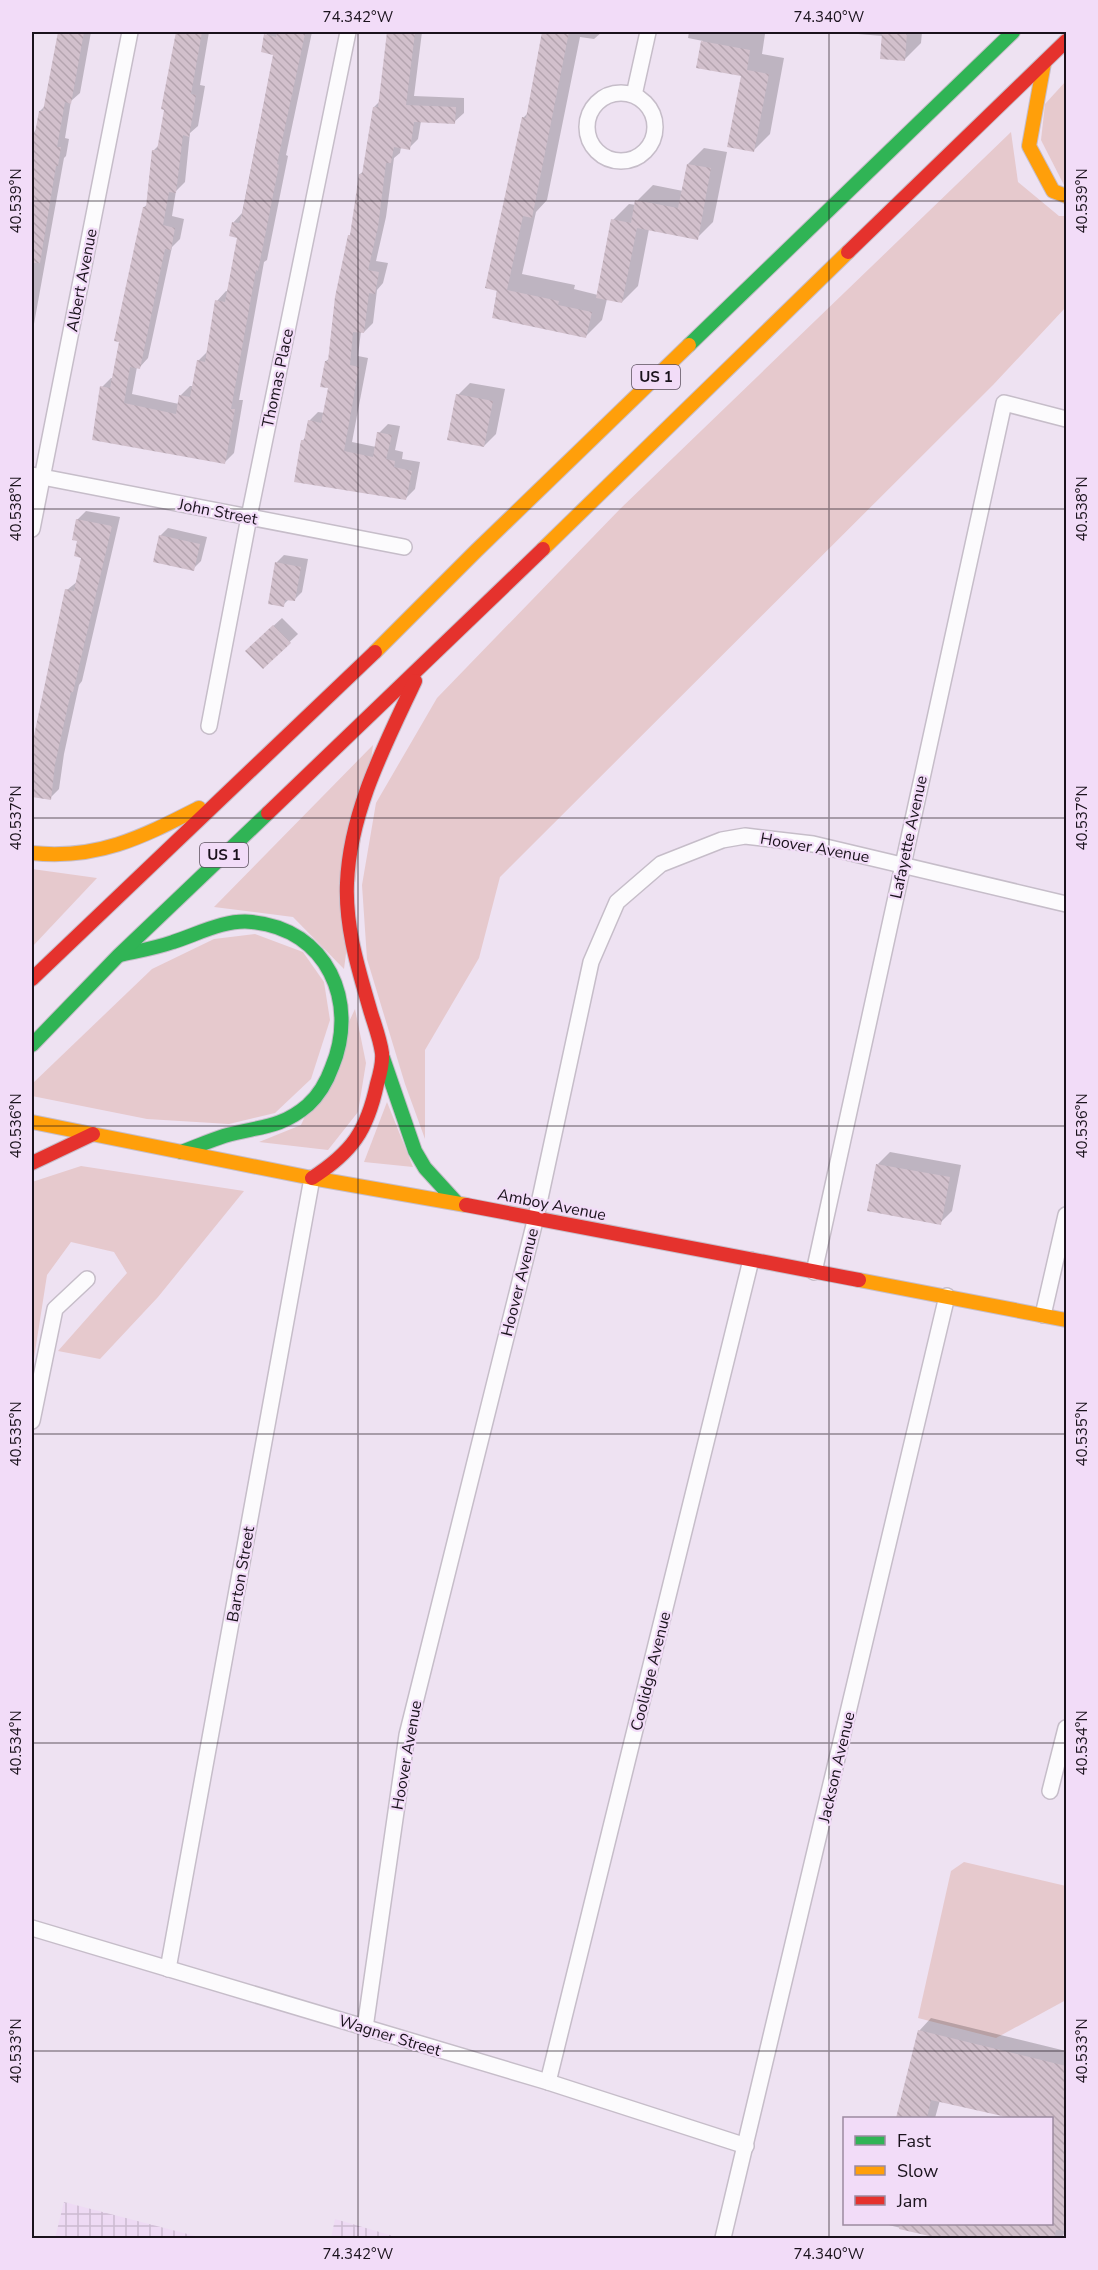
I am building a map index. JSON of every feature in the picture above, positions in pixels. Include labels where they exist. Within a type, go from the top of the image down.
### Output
[{"type":"main road","name":"US 1","points":[[32,979],[228,793],[1012,32]]},
{"type":"main road","name":"US 1","points":[[32,1045],[118,956],[420,668],[1066,41]]},
{"type":"main road","points":[[1044,63],[1029,146],[1053,191],[1066,196]]},
{"type":"main road","points":[[420,668],[370,783],[352,841],[347,883],[349,925],[359,972],[383,1056],[415,1151],[425,1168],[457,1203]]},
{"type":"main road","points":[[32,853],[47,856],[94,852],[137,840],[228,793]]},
{"type":"main road","points":[[118,956],[166,945],[215,926],[251,922],[291,931],[316,949],[328,966],[338,988],[343,1024],[340,1045],[335,1065],[324,1085],[309,1104],[271,1127],[225,1136],[181,1152]]},
{"type":"main road","points":[[312,1178],[336,1164],[357,1142],[373,1105],[383,1056]]},
{"type":"main road","name":"Amboy Avenue","points":[[32,1122],[312,1178],[536,1217],[1066,1320]]},
{"type":"main road","points":[[32,1163],[93,1134]]},
{"type":"street","name":"Albert Avenue","points":[[32,529],[37,476],[130,32]]},
{"type":"street","name":"Thomas Place","points":[[209,726],[249,517],[348,32]]},
{"type":"street","points":[[634,95],[648,32]]},
{"type":"street","points":[[621,92],[634,95],[645,103],[653,114],[655,127],[653,140],[645,151],[634,158],[621,161],[608,158],[597,151],[589,140],[587,127],[589,113],[597,102],[608,95],[621,92]]},
{"type":"street","name":"Lafayette Avenue","points":[[814,1272],[1004,403],[1066,419]]},
{"type":"street","name":"John Street","points":[[37,476],[404,547]]},
{"type":"street","name":"Hoover Avenue","points":[[365,2028],[407,1735],[536,1217],[591,962],[617,902],[661,864],[722,840],[745,836],[813,844],[1066,903]]},
{"type":"street","name":"Barton Street","points":[[168,1969],[312,1178]]},
{"type":"street","points":[[1043,1315],[1066,1215]]},
{"type":"street","name":"Coolidge Avenue","points":[[548,2082],[751,1260]]},
{"type":"street","points":[[32,1421],[55,1309],[87,1279]]},
{"type":"street","name":"Jackson Avenue","points":[[723,2238],[946,1296]]},
{"type":"street","points":[[1050,1791],[1066,1728]]},
{"type":"street","name":"Wagner Street","points":[[32,1928],[548,2082],[746,2146]]},
{"type":"shaded area","points":[[1066,81],[1066,189],[1041,140],[1045,104]]},
{"type":"shaded area","points":[[1011,132],[1018,182],[1059,216],[1066,216],[1066,307],[993,385],[500,877],[479,958],[425,1050],[425,1139],[405,1084],[367,959],[362,885],[376,803],[437,698],[620,509]]},
{"type":"shaded area","points":[[373,745],[344,969],[293,917],[214,907]]},
{"type":"shaded area","points":[[32,869],[97,878],[32,947]]},
{"type":"shaded area","points":[[255,934],[303,952],[324,982],[330,1020],[311,1079],[275,1113],[229,1124],[147,1119],[32,1096],[32,1084],[152,969],[214,939]]},
{"type":"shaded area","points":[[355,1009],[366,1063],[358,1112],[328,1150],[259,1142],[301,1125]]},
{"type":"shaded area","points":[[387,1102],[413,1167],[364,1162]]},
{"type":"shaded area","points":[[81,1166],[244,1191],[158,1297],[100,1359],[58,1351],[127,1273],[114,1252],[71,1242],[47,1275],[32,1371],[32,1182]]},
{"type":"shaded area","points":[[964,1862],[1066,1886],[1066,2000],[996,2038],[918,2018],[951,1871]]},
{"type":"shaded area","points":[[64,2202],[203,2238],[55,2238]]},
{"type":"shaded area","points":[[335,2219],[400,2238],[331,2238]]},
{"type":"building","points":[[58,32],[84,32],[71,104],[65,102],[57,147],[61,147],[40,263],[32,263],[32,132],[35,133],[39,111],[43,111]]},
{"type":"building","points":[[176,32],[202,32],[191,94],[196,95],[189,137],[183,135],[176,193],[169,192],[163,225],[175,228],[171,250],[165,249],[140,369],[130,367],[124,403],[176,414],[179,395],[190,397],[197,360],[205,362],[215,300],[225,302],[237,238],[229,236],[232,222],[239,223],[242,214],[273,55],[261,52],[264,34],[276,37],[277,32],[305,34],[277,164],[279,165],[258,271],[256,270],[231,409],[235,409],[225,464],[92,440],[100,386],[110,388],[119,342],[114,341],[143,207],[146,207],[152,150],[157,150],[164,110],[161,109]]},
{"type":"building","points":[[387,32],[415,33],[406,105],[456,107],[455,124],[414,122],[410,150],[394,147],[391,163],[386,163],[378,227],[368,270],[379,272],[375,294],[369,293],[364,333],[353,332],[350,365],[359,367],[344,451],[373,457],[377,432],[392,435],[386,459],[395,461],[394,467],[412,471],[406,500],[294,482],[301,440],[304,440],[308,420],[321,423],[328,388],[320,387],[325,361],[328,361],[335,297],[348,235],[350,235],[359,174],[362,174],[373,107],[378,107]]},
{"type":"building","points":[[542,32],[569,32],[532,218],[523,216],[507,290],[559,301],[558,305],[592,312],[586,338],[492,318],[497,291],[485,288],[522,117],[526,118]]},
{"type":"building","points":[[882,32],[907,32],[905,61],[880,59]]},
{"type":"building","points":[[701,41],[750,50],[747,70],[769,74],[754,152],[727,147],[741,76],[696,68]]},
{"type":"building","points":[[687,164],[711,168],[698,240],[637,228],[622,303],[596,298],[611,219],[631,223],[635,200],[678,208]]},
{"type":"building","points":[[456,394],[493,401],[484,447],[447,440]]},
{"type":"building","points":[[76,519],[112,526],[73,692],[71,692],[55,764],[51,800],[32,797],[32,745],[65,589],[74,591],[81,558],[74,556],[77,541],[72,540]]},
{"type":"building","points":[[159,535],[200,544],[194,571],[153,562]]},
{"type":"building","points":[[275,562],[301,567],[295,601],[285,600],[284,607],[268,604]]},
{"type":"building","points":[[273,625],[291,643],[263,669],[245,651]]},
{"type":"building","points":[[876,1164],[950,1177],[941,1225],[867,1211]]},
{"type":"building","points":[[918,2030],[1066,2066],[1066,2231],[1056,2230],[1054,2238],[938,2238],[899,2229],[900,2225],[1053,2225],[1053,2117],[1007,2117],[931,2100],[927,2117],[896,2117]]},
{"type":"traffic: fast","points":[[689,345],[1013,32]]},
{"type":"traffic: fast","points":[[32,1045],[118,956],[268,813]]},
{"type":"traffic: fast","points":[[120,955],[167,944],[222,925],[252,922],[278,928],[300,938],[317,954],[330,973],[338,994],[341,1018],[339,1042],[328,1077],[312,1101],[297,1113],[277,1123],[224,1136],[181,1152]]},
{"type":"traffic: fast","points":[[383,1058],[415,1151],[425,1168],[457,1203]]},
{"type":"traffic: slow","points":[[1044,63],[1029,146],[1053,191],[1066,196]]},
{"type":"traffic: slow","points":[[543,549],[848,252]]},
{"type":"traffic: slow","points":[[375,652],[689,345]]},
{"type":"traffic: slow","points":[[32,853],[78,853],[119,844],[139,837],[199,808]]},
{"type":"traffic: slow","points":[[32,1122],[312,1178],[466,1205]]},
{"type":"traffic: slow","points":[[859,1280],[1066,1320]]},
{"type":"traffic: jam","points":[[848,252],[1066,41]]},
{"type":"traffic: jam","points":[[268,813],[543,549]]},
{"type":"traffic: jam","points":[[32,979],[375,652]]},
{"type":"traffic: jam","points":[[312,1178],[338,1159],[363,1128],[381,1068],[380,1043],[351,933],[347,883],[350,856],[362,804],[381,754],[415,681]]},
{"type":"traffic: jam","points":[[32,1163],[93,1134]]},
{"type":"traffic: jam","points":[[466,1205],[859,1280]]}]
